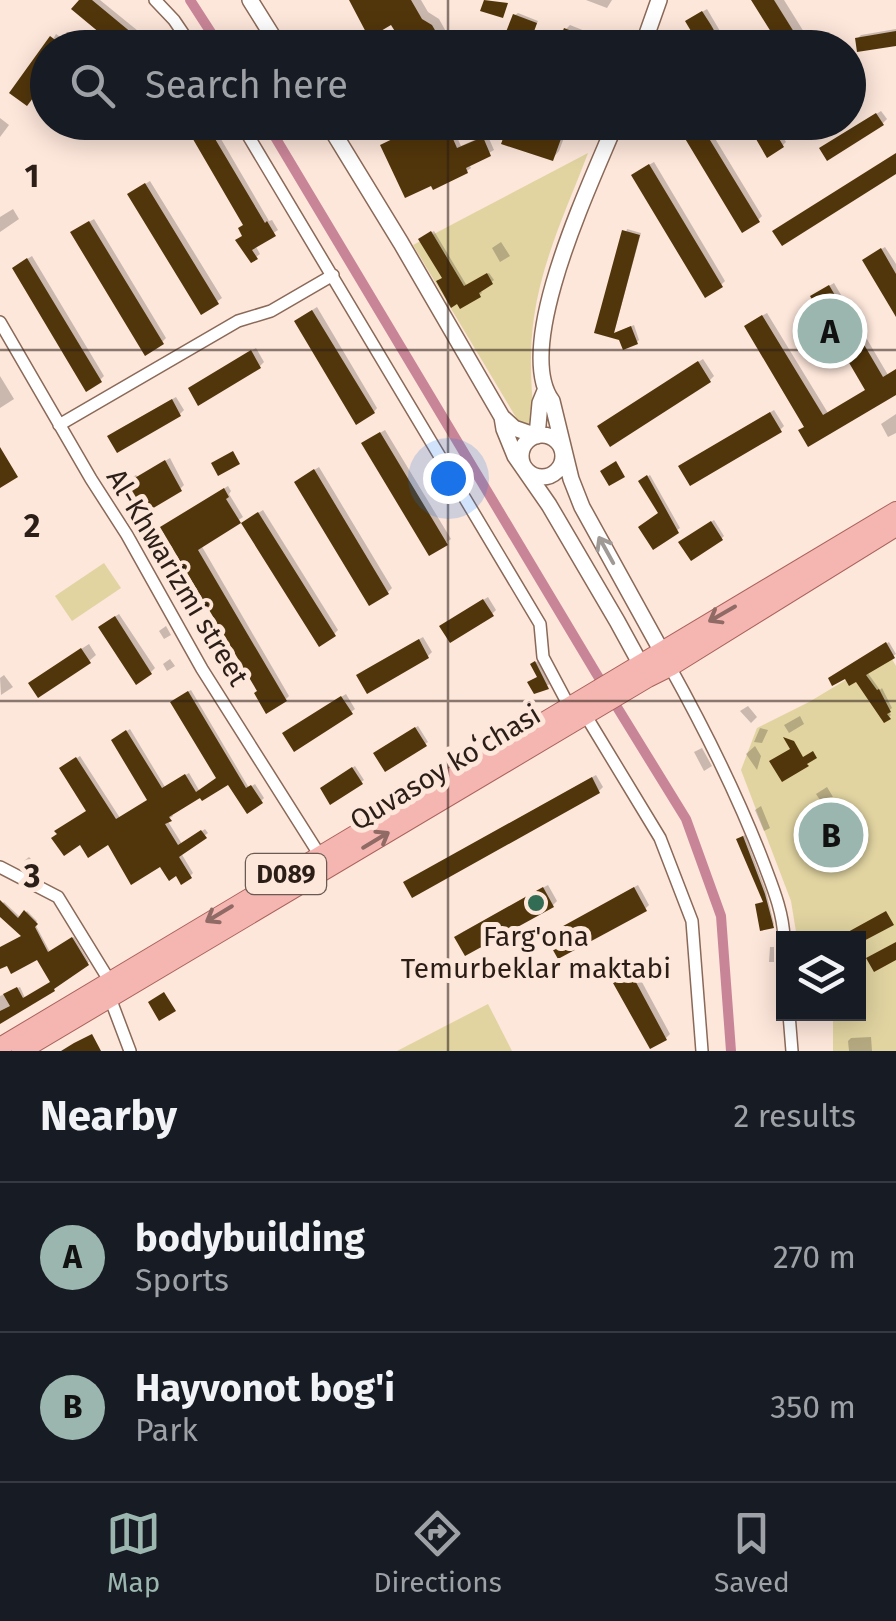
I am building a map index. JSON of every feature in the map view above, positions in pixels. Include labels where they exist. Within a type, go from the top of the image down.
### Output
[{"type":"main road","name":"D089","points":[[666,658],[896,511]]},
{"type":"main road","name":"D089","points":[[582,706],[896,528]]},
{"type":"main road","name":"Quvasoy koʻchasi","points":[[22,1051],[110,989],[319,854],[582,706]]},
{"type":"main road","name":"Quvasoy koʻchasi","points":[[1,1044],[110,989],[582,706]]},
{"type":"street","points":[[156,0],[181,30]]},
{"type":"street","points":[[250,0],[269,30]]},
{"type":"street","points":[[648,30],[659,0]]},
{"type":"street","points":[[251,140],[540,624],[542,658],[582,706],[660,838],[692,920],[702,1051]]},
{"type":"street","points":[[338,140],[502,417],[514,428],[550,437],[563,451]]},
{"type":"street","points":[[563,451],[560,466],[551,475],[537,477],[526,470],[521,457],[525,444],[536,436],[544,391],[541,364],[552,283],[609,140]]},
{"type":"street","points":[[60,425],[238,321],[272,311],[333,275]]},
{"type":"street","name":"Al-Khwarizmi street","points":[[0,322],[202,669],[319,854]]},
{"type":"street","points":[[544,391],[552,401],[571,480],[582,507],[700,722],[752,832],[778,902],[783,931]]},
{"type":"street","points":[[502,417],[515,456],[617,621],[635,676]]},
{"type":"street","points":[[0,867],[58,897],[110,989],[130,1051]]},
{"type":"street","points":[[790,1021],[792,1051]]},
{"type":"shaded area","points":[[588,153],[556,234],[538,296],[531,355],[534,419],[529,428],[520,424],[413,245]]},
{"type":"shaded area","points":[[104,563],[121,588],[72,621],[55,596]]},
{"type":"shaded area","points":[[889,654],[896,666],[896,1051],[833,1051],[833,1021],[866,1021],[866,931],[796,931],[791,901],[741,770],[757,728]]},
{"type":"shaded area","points":[[488,1004],[512,1051],[397,1051]]},
{"type":"building","points":[[79,0],[92,0],[128,30],[96,30],[71,9]]},
{"type":"building","points":[[349,0],[411,0],[422,19],[435,30],[394,30],[391,25],[383,30],[365,30]]},
{"type":"building","points":[[484,0],[508,3],[503,18],[480,11]]},
{"type":"building","points":[[751,0],[774,0],[793,30],[770,30]]},
{"type":"building","points":[[702,11],[713,30],[690,30],[685,21]]},
{"type":"building","points":[[513,14],[537,23],[534,30],[507,30]]},
{"type":"building","points":[[896,31],[896,46],[866,51],[866,36]]},
{"type":"building","points":[[30,64],[30,102],[27,106],[9,93]]},
{"type":"building","points":[[876,113],[884,125],[866,136],[866,119]]},
{"type":"building","points":[[193,140],[216,140],[276,236],[252,250],[258,259],[251,263],[235,240],[242,236],[238,228],[243,225]]},
{"type":"building","points":[[390,140],[453,140],[457,148],[484,140],[491,156],[466,168],[468,173],[405,198],[380,145]]},
{"type":"building","points":[[502,140],[561,140],[553,161],[501,144]]},
{"type":"building","points":[[686,140],[710,140],[760,222],[742,233]]},
{"type":"building","points":[[756,140],[780,140],[784,147],[767,158]]},
{"type":"building","points":[[832,140],[860,140],[827,161],[819,148]]},
{"type":"building","points":[[896,153],[896,174],[782,246],[772,231]]},
{"type":"building","points":[[649,164],[723,287],[705,298],[631,175]]},
{"type":"building","points":[[145,183],[219,304],[201,315],[127,194]]},
{"type":"building","points":[[89,221],[164,344],[145,356],[70,232]]},
{"type":"building","points":[[622,230],[640,235],[614,333],[631,326],[638,344],[623,350],[619,340],[594,333]]},
{"type":"building","points":[[431,231],[464,286],[487,273],[493,284],[479,293],[481,297],[460,309],[457,304],[451,308],[436,281],[442,278],[418,239]]},
{"type":"building","points":[[881,248],[896,274],[896,317],[862,260]]},
{"type":"building","points":[[27,258],[102,382],[86,392],[12,268]]},
{"type":"building","points":[[829,285],[883,377],[896,369],[896,395],[808,447],[798,430],[804,427],[744,326],[762,315],[823,415],[865,390],[810,296]]},
{"type":"building","points":[[312,310],[375,413],[356,425],[294,321]]},
{"type":"building","points":[[251,350],[261,368],[198,406],[188,388]]},
{"type":"building","points":[[698,361],[711,382],[610,447],[597,426]]},
{"type":"building","points":[[172,399],[181,416],[117,453],[107,436]]},
{"type":"building","points":[[770,412],[782,432],[690,486],[678,466]]},
{"type":"building","points":[[380,432],[448,545],[429,556],[361,443]]},
{"type":"building","points":[[0,447],[18,477],[0,488]]},
{"type":"building","points":[[233,451],[240,464],[218,476],[211,463]]},
{"type":"building","points":[[165,460],[182,491],[150,510],[138,508],[122,482]]},
{"type":"building","points":[[616,461],[625,477],[609,486],[600,471]]},
{"type":"building","points":[[314,469],[389,594],[369,606],[294,482]]},
{"type":"building","points":[[647,475],[679,533],[653,550],[638,527],[658,513],[638,481]]},
{"type":"building","points":[[224,488],[229,497],[226,499],[241,523],[198,550],[287,701],[266,714],[254,693],[257,691],[160,527]]},
{"type":"building","points":[[258,512],[336,636],[319,647],[241,523]]},
{"type":"building","points":[[711,521],[723,540],[691,561],[678,542]]},
{"type":"building","points":[[483,599],[494,616],[450,643],[439,626]]},
{"type":"building","points":[[115,616],[152,674],[136,685],[98,627]]},
{"type":"building","points":[[419,639],[429,658],[367,694],[356,675]]},
{"type":"building","points":[[886,642],[895,658],[866,675],[891,712],[887,714],[891,719],[884,723],[856,682],[849,686],[845,679],[832,686],[828,678]]},
{"type":"building","points":[[81,648],[91,663],[38,698],[28,683]]},
{"type":"building","points":[[535,661],[549,689],[534,694],[527,682],[537,677],[530,664]]},
{"type":"building","points":[[188,691],[246,788],[251,785],[263,803],[247,814],[228,785],[169,817],[172,821],[165,824],[178,845],[201,830],[207,838],[179,857],[192,878],[181,885],[176,876],[169,881],[160,867],[131,885],[108,845],[88,858],[80,845],[64,856],[51,838],[57,834],[54,831],[86,811],[59,768],[76,757],[116,819],[147,800],[111,740],[126,730],[162,788],[185,774],[196,792],[216,778],[170,702]]},
{"type":"building","points":[[341,696],[353,714],[294,752],[282,733]]},
{"type":"building","points":[[415,727],[427,746],[385,772],[373,753]]},
{"type":"building","points":[[783,737],[794,741],[803,757],[813,751],[817,758],[782,782],[769,761],[790,749]]},
{"type":"building","points":[[352,767],[363,784],[330,805],[320,788]]},
{"type":"building","points":[[592,777],[600,793],[412,898],[403,882]]},
{"type":"building","points":[[743,836],[774,928],[760,931],[755,904],[763,902],[736,839]]},
{"type":"building","points":[[543,887],[554,907],[465,956],[454,937]]},
{"type":"building","points":[[634,887],[647,911],[558,959],[545,936]]},
{"type":"building","points":[[0,900],[18,918],[24,910],[38,924],[35,927],[48,952],[72,937],[89,965],[0,1024],[0,1011],[10,1006],[3,994],[17,987],[23,998],[50,982],[37,960],[11,974],[7,966],[0,969],[0,947],[21,936],[0,917]]},
{"type":"building","points":[[886,911],[894,925],[866,940],[866,931],[850,931]]},
{"type":"building","points":[[896,942],[896,960],[874,972],[866,958]]},
{"type":"building","points":[[631,973],[667,1040],[650,1049],[613,983]]},
{"type":"building","points":[[164,992],[176,1011],[159,1021],[148,1002]]},
{"type":"building","points":[[92,1034],[101,1051],[61,1051],[74,1043]]},
{"type":"waterway","points":[[190,0],[209,30]]},
{"type":"waterway","points":[[277,140],[686,819],[721,916],[731,1051]]},
{"type":"place","name":"bodybuilding","points":[[830,331]]},
{"type":"place","name":"Hayvonot bog'i","points":[[831,835]]},
{"type":"place","name":"Farg'ona Temurbeklar maktabi","points":[[536,903]]}]
